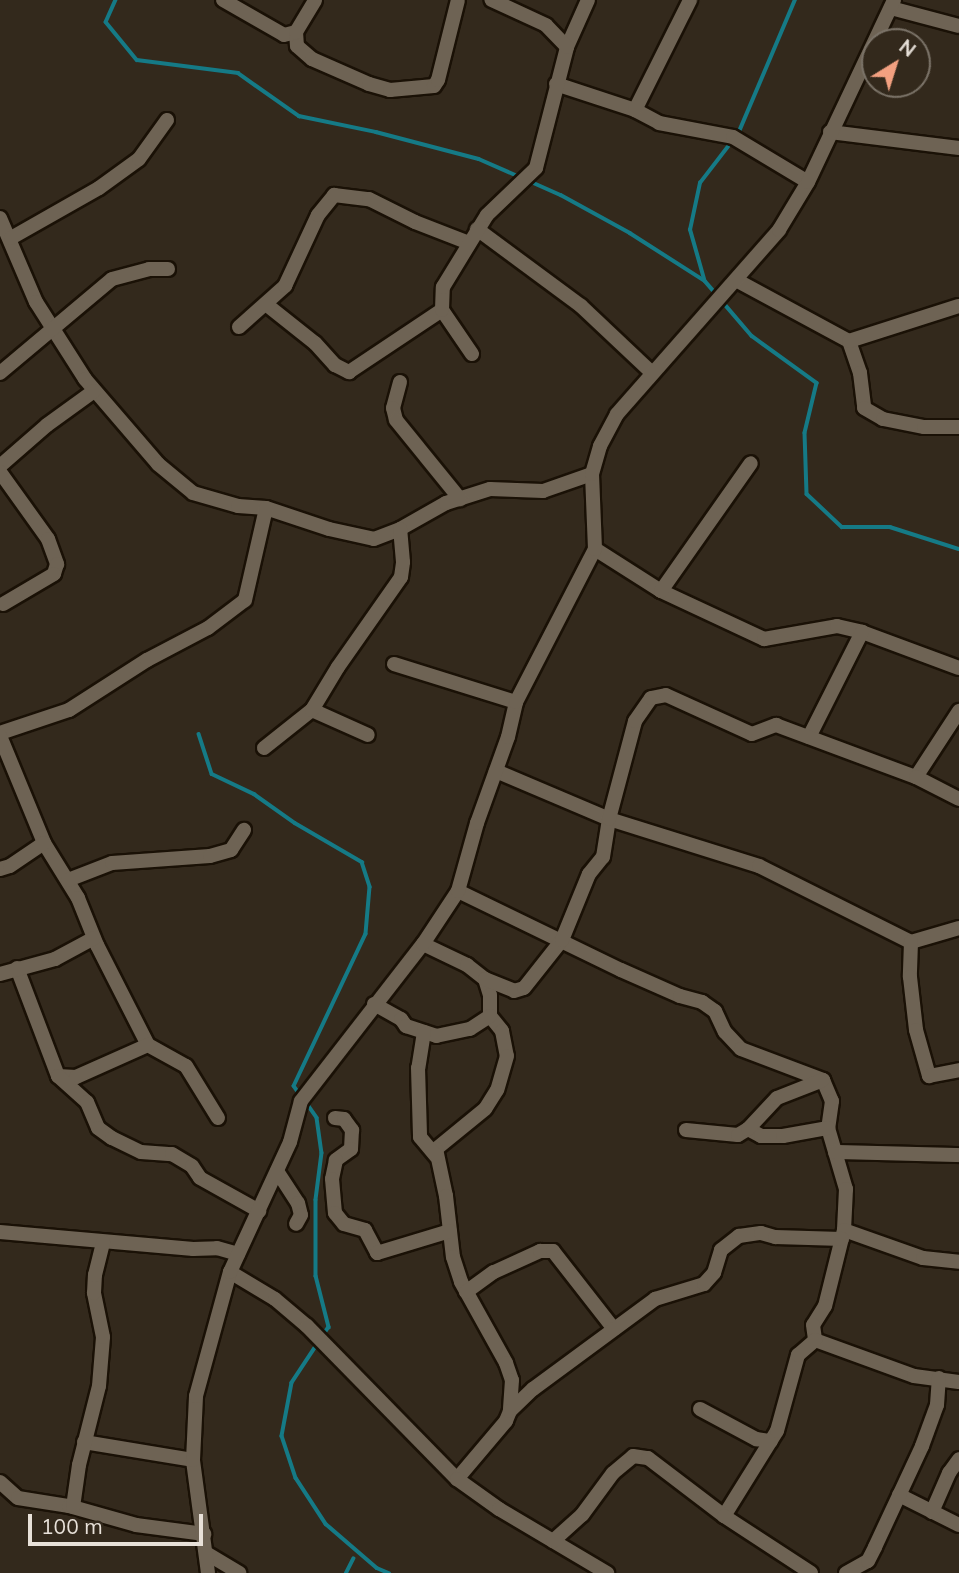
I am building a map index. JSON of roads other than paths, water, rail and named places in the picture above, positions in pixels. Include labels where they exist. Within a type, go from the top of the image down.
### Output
[{"type":"street","points":[[223,0],[284,35],[296,32]]},
{"type":"street","points":[[315,0],[296,32],[297,46],[312,59],[369,84],[390,90],[434,86],[439,80],[458,0]]},
{"type":"street","points":[[492,0],[546,26],[567,47]]},
{"type":"street","points":[[472,354],[442,310],[443,287],[477,229],[536,168],[567,47],[588,0]]},
{"type":"street","points":[[635,110],[682,3]]},
{"type":"street","points":[[208,1573],[193,1460],[196,1396],[230,1272],[290,1142],[304,1096],[423,944],[458,891],[516,702],[595,549],[592,474],[600,446],[617,414],[779,230],[808,182],[892,4],[959,26]]},
{"type":"street","points":[[556,84],[635,110],[659,123],[733,137],[808,182]]},
{"type":"street","points":[[11,238],[99,188],[139,159],[167,120]]},
{"type":"street","points":[[830,132],[959,148]]},
{"type":"street","points":[[239,327],[267,305],[285,286],[318,215],[334,195],[369,199],[415,222],[468,243]]},
{"type":"street","points":[[0,218],[51,332],[94,391],[158,464],[193,493],[238,506],[265,508],[329,529],[374,539],[460,499],[490,489],[543,491],[592,474]]},
{"type":"street","points":[[477,229],[581,306],[652,373]]},
{"type":"street","points":[[0,373],[36,340],[51,332],[112,279],[149,269],[168,269]]},
{"type":"street","points":[[736,280],[849,341],[860,373],[864,408],[883,419],[924,427],[959,428]]},
{"type":"street","points":[[267,305],[315,343],[335,365],[349,372],[442,310]]},
{"type":"street","points":[[849,341],[959,306]]},
{"type":"street","points":[[400,382],[393,408],[396,421],[460,499]]},
{"type":"street","points":[[0,466],[47,425],[94,391]]},
{"type":"street","points":[[661,591],[751,463]]},
{"type":"street","points":[[0,472],[48,539],[57,564],[54,574],[3,604]]},
{"type":"street","points":[[218,1118],[186,1066],[148,1045],[68,880],[44,843],[0,735],[69,710],[147,660],[208,628],[245,600],[265,508]]},
{"type":"street","points":[[264,748],[313,710],[338,667],[401,577],[404,562],[400,529]]},
{"type":"street","points":[[595,549],[661,591],[764,639],[837,626],[862,632],[959,667]]},
{"type":"street","points":[[809,737],[862,632]]},
{"type":"street","points":[[394,664],[516,702]]},
{"type":"street","points":[[423,944],[467,965],[485,979],[514,991],[524,988],[562,940],[589,874],[603,857],[609,819],[635,721],[651,698],[666,695],[752,734],[776,725],[916,777],[959,799]]},
{"type":"street","points":[[313,710],[368,735]]},
{"type":"street","points":[[916,777],[959,712]]},
{"type":"street","points":[[496,771],[609,819],[759,866],[911,942],[959,928]]},
{"type":"street","points":[[68,880],[112,863],[210,856],[231,850],[244,830]]},
{"type":"street","points":[[0,869],[10,866],[44,843]]},
{"type":"street","points":[[458,891],[621,970],[680,996],[702,1002],[715,1011],[725,1032],[741,1049],[823,1080],[832,1101],[828,1128],[846,1189],[843,1235],[825,1306],[813,1325],[815,1340]]},
{"type":"street","points":[[0,974],[55,959],[94,938]]},
{"type":"street","points":[[911,942],[910,977],[916,1030],[929,1076],[959,1070]]},
{"type":"street","points":[[17,968],[58,1076],[87,1101],[98,1128],[141,1152],[172,1154],[192,1166],[200,1178],[259,1211]]},
{"type":"street","points":[[457,1479],[506,1421],[510,1411],[512,1380],[506,1363],[466,1292],[453,1257],[446,1196],[436,1156],[436,1149],[446,1139],[485,1109],[497,1090],[507,1056],[502,1031],[489,1016],[490,995],[485,979]]},
{"type":"street","points":[[374,1004],[401,1019],[406,1026],[436,1036],[471,1029],[489,1016]]},
{"type":"street","points":[[424,1032],[418,1068],[420,1137],[436,1156]]},
{"type":"street","points":[[58,1076],[75,1077],[148,1045]]},
{"type":"street","points":[[687,1130],[738,1135],[748,1129],[777,1098],[823,1080]]},
{"type":"street","points":[[335,1118],[344,1119],[352,1130],[351,1149],[336,1160],[332,1180],[335,1213],[344,1224],[365,1230],[377,1253],[450,1231]]},
{"type":"street","points":[[748,1129],[761,1136],[783,1136],[828,1128]]},
{"type":"street","points":[[835,1152],[959,1156]]},
{"type":"street","points":[[276,1171],[298,1203],[300,1214],[296,1224]]},
{"type":"street","points":[[0,1232],[193,1249],[217,1248],[238,1254]]},
{"type":"street","points":[[510,1411],[533,1389],[655,1299],[704,1284],[714,1272],[721,1250],[739,1236],[761,1233],[775,1237],[843,1235],[923,1258],[959,1262]]},
{"type":"street","points":[[73,1507],[84,1442],[99,1386],[103,1337],[94,1284],[103,1242]]},
{"type":"street","points":[[466,1292],[494,1272],[540,1251],[553,1251],[614,1329]]},
{"type":"street","points":[[230,1272],[275,1299],[307,1326],[457,1479],[499,1509],[607,1573]]},
{"type":"street","points":[[815,1340],[914,1376],[959,1382]]},
{"type":"street","points":[[724,1516],[777,1431],[790,1374],[798,1355],[815,1340]]},
{"type":"street","points":[[846,1573],[868,1561],[937,1405],[939,1378]]},
{"type":"street","points":[[700,1409],[756,1439],[771,1441]]},
{"type":"street","points":[[84,1442],[193,1460]]},
{"type":"street","points":[[553,1541],[582,1515],[613,1473],[633,1456],[648,1458],[724,1516],[811,1573]]},
{"type":"street","points":[[932,1512],[949,1473],[959,1459]]},
{"type":"street","points":[[0,1482],[18,1498],[73,1507],[136,1525],[204,1534]]},
{"type":"street","points":[[899,1495],[959,1525]]},
{"type":"street","points":[[206,1553],[239,1573]]},
{"type":"waterway","points":[[116,0],[106,22],[137,60],[238,73],[299,116],[376,132],[479,159],[520,177]]},
{"type":"waterway","points":[[738,134],[795,0]]},
{"type":"waterway","points":[[704,279],[690,230],[700,183],[733,140]]},
{"type":"waterway","points":[[527,180],[561,195],[630,233],[705,281],[717,295]]},
{"type":"waterway","points":[[722,301],[752,336],[817,383],[805,433],[807,494],[842,527],[890,527],[959,549]]},
{"type":"waterway","points":[[199,734],[212,774],[254,794],[295,823],[362,862],[370,887],[366,934],[294,1086],[301,1096]]},
{"type":"waterway","points":[[306,1102],[317,1118],[322,1153],[316,1200],[316,1276],[329,1327],[323,1336]]},
{"type":"waterway","points":[[319,1342],[292,1383],[282,1436],[296,1478],[326,1524],[377,1568],[389,1573]]},
{"type":"waterway","points":[[346,1573],[353,1559]]}]
